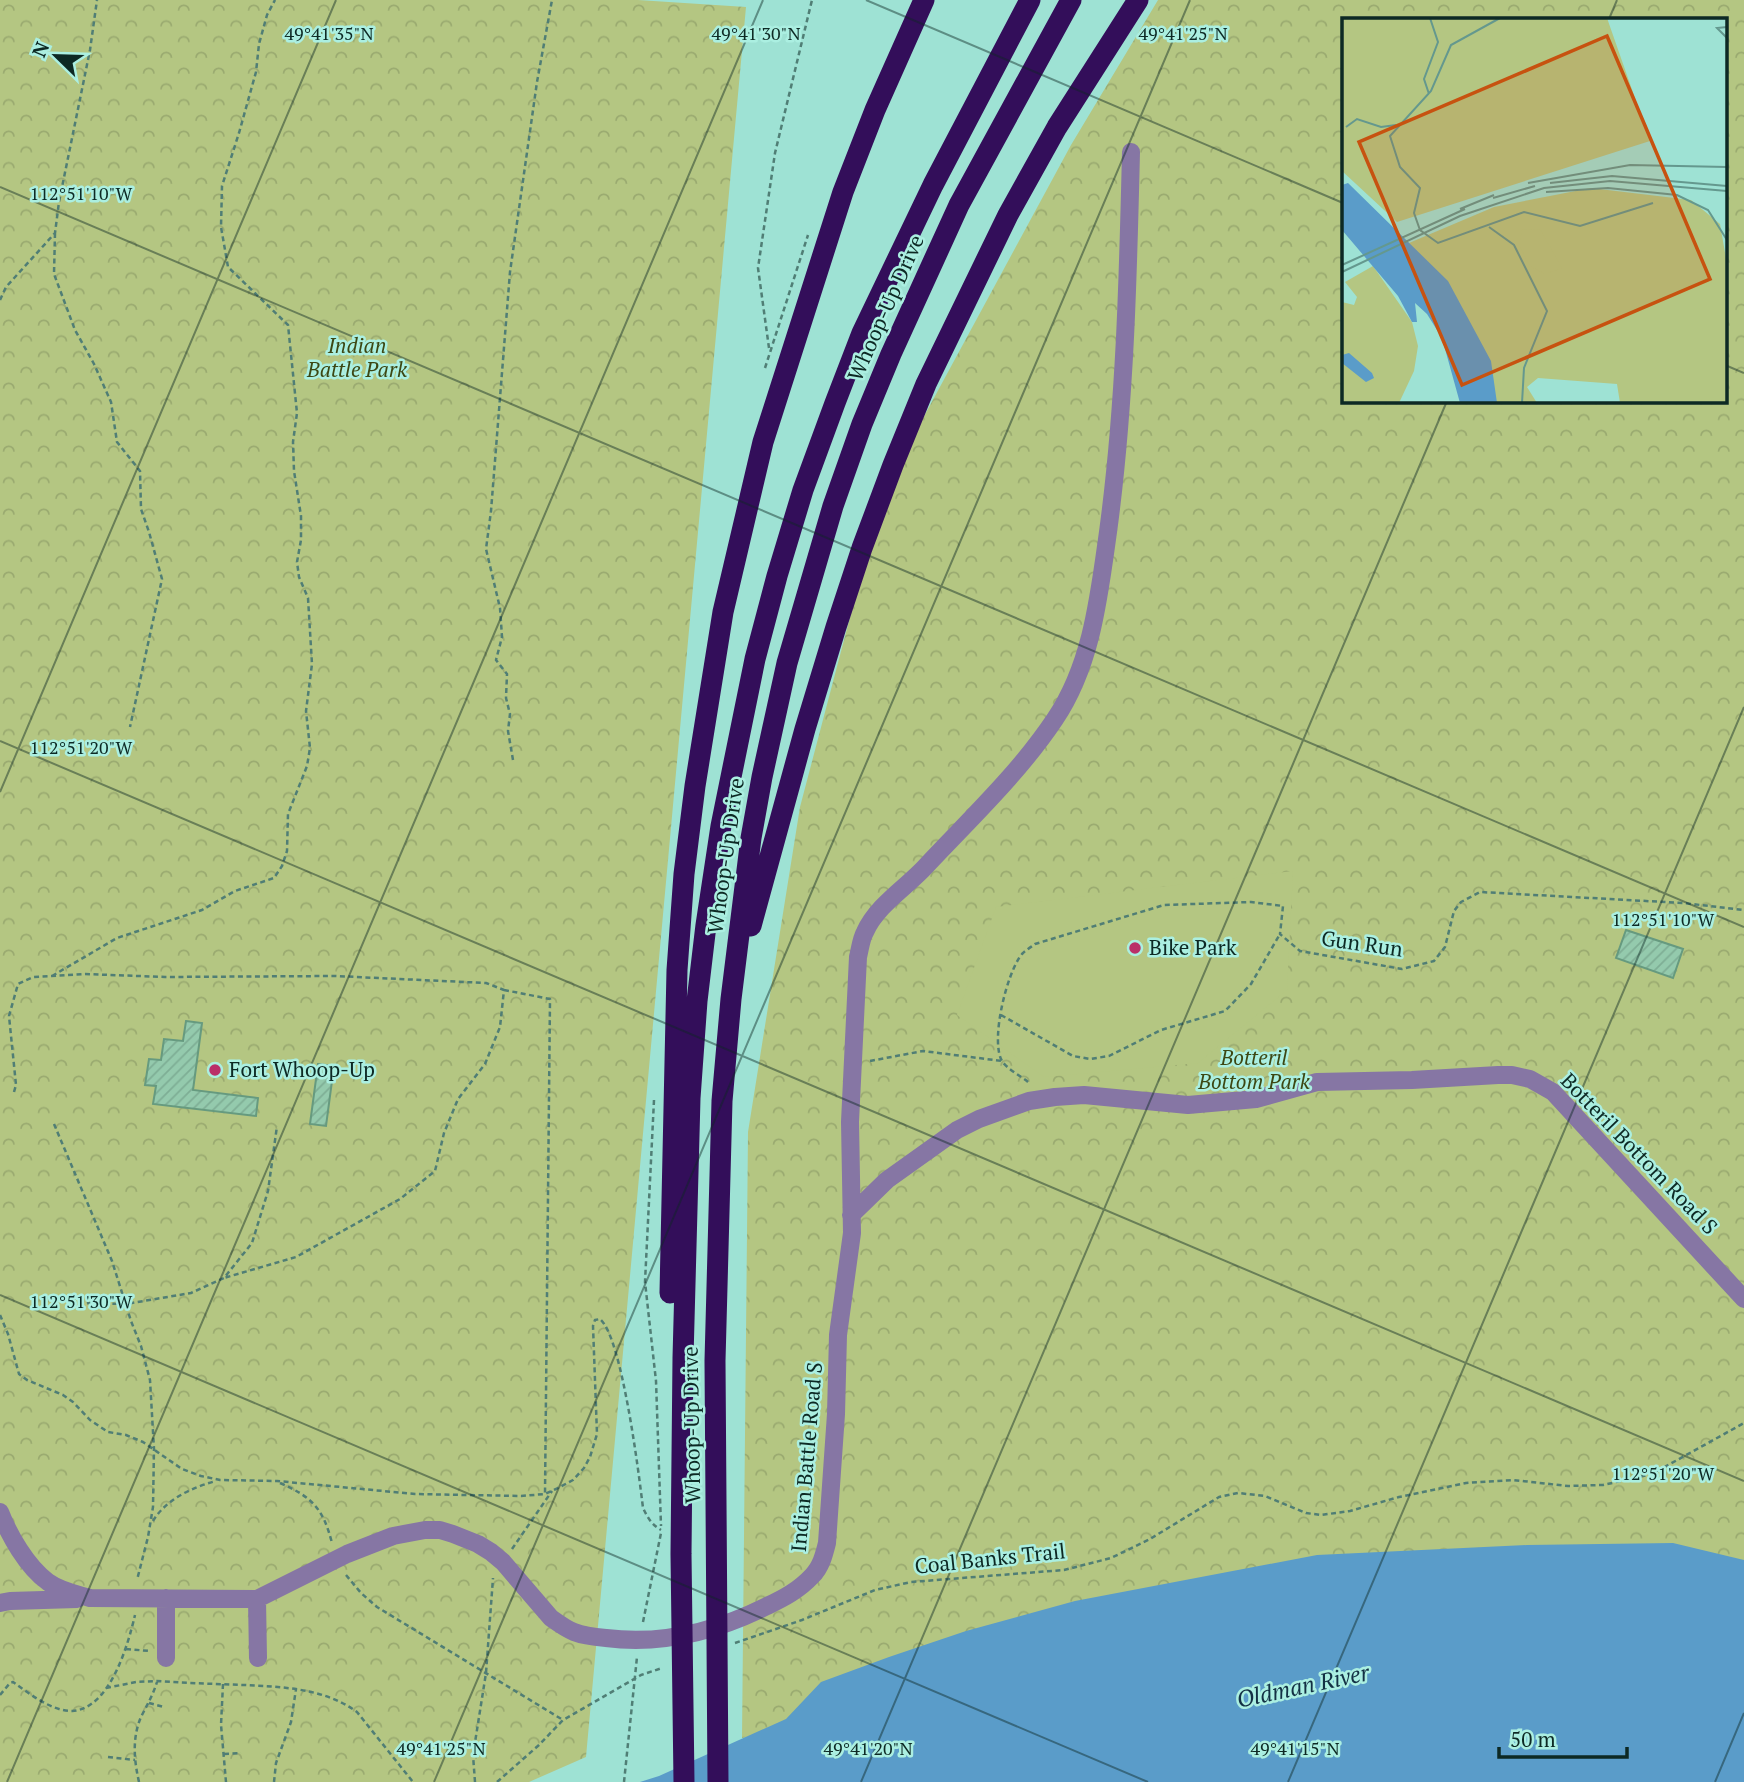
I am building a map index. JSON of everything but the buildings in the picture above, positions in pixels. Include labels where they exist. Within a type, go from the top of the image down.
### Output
[{"type":"highway","points":[[681,1554],[671,1382],[674,1054],[684,874],[695,786],[723,612],[763,442],[843,192],[875,110],[924,0]]},
{"type":"highway","name":"Whoop-Up Drive","points":[[684,1782],[681,1554],[690,1098],[696,1002],[721,826],[755,659],[776,576],[803,490],[862,333],[933,185],[1030,0]]},
{"type":"highway","name":"Whoop-Up Drive","points":[[718,1782],[715,1361],[722,1101],[731,999],[751,838],[762,777],[788,663],[833,506],[862,424],[959,205],[1071,0]]},
{"type":"highway","points":[[731,999],[805,729],[862,548],[893,465],[926,384],[1009,215],[1057,127],[1138,0]]},
{"type":"street","name":"Indian Battle Road S","points":[[0,1512],[10,1535],[47,1582],[67,1592],[90,1598],[257,1599],[347,1554],[393,1535],[440,1530],[478,1544],[503,1562],[551,1618],[561,1625],[587,1636],[616,1639],[634,1640],[694,1634],[740,1619],[792,1594],[818,1569],[827,1542],[836,1414],[838,1335],[852,1233],[850,1122],[858,957],[864,932],[878,913],[1013,772],[1055,718],[1084,657],[1096,615],[1113,490],[1127,322],[1132,152]]},
{"type":"street","name":"Botteril Bottom Road S","points":[[851,1214],[887,1180],[957,1130],[1029,1101],[1084,1095],[1188,1105],[1256,1099],[1317,1082],[1512,1075],[1530,1079],[1553,1092],[1744,1299]]},
{"type":"street","points":[[0,1604],[10,1601],[90,1598]]},
{"type":"street","points":[[166,1598],[166,1658]]},
{"type":"street","points":[[257,1599],[258,1658]]},
{"type":"path","points":[[97,0],[90,50],[59,202],[54,274],[75,330],[111,402],[117,442],[140,471],[141,509],[162,579],[130,727]]},
{"type":"path","points":[[52,976],[117,938],[202,910],[235,891],[274,878],[287,851],[288,814],[307,766],[310,748],[306,711],[312,664],[308,598],[299,577],[297,562],[301,516],[294,471],[293,442],[298,413],[288,325],[228,267],[221,227],[222,186],[256,72],[259,44],[267,15],[275,0]]},
{"type":"path","points":[[513,760],[508,731],[510,714],[506,698],[507,674],[496,660],[502,637],[500,608],[486,549],[510,271],[537,82],[552,0]]},
{"type":"path","points":[[770,352],[758,268],[775,153],[812,0]]},
{"type":"path","points":[[0,300],[6,287],[55,233]]},
{"type":"path","name":"Gun Run","points":[[1280,934],[1300,951],[1402,968],[1434,961],[1445,947],[1454,911],[1461,902],[1479,892],[1684,903],[1744,911]]},
{"type":"path","points":[[1000,1014],[1073,1056],[1090,1059],[1110,1056],[1161,1030],[1225,1011],[1251,984],[1280,934],[1283,906],[1251,902],[1164,905],[1035,944],[1022,954],[1010,975],[1000,1014],[998,1046],[1003,1062]]},
{"type":"path","points":[[15,1092],[9,1016],[19,985],[33,977],[85,974],[164,977],[335,976],[486,983],[504,990],[550,999],[545,1494]]},
{"type":"path","points":[[70,1305],[126,1304],[191,1293],[224,1278],[296,1257],[400,1199],[435,1171],[444,1133],[458,1099],[485,1064],[500,1027],[504,990]]},
{"type":"path","points":[[853,1063],[923,1051],[1003,1062],[1035,1088],[1029,1101]]},
{"type":"path","points":[[0,1695],[13,1682],[43,1702],[70,1711],[91,1705],[106,1688],[128,1642],[135,1615],[140,1615],[145,1585],[136,1584],[150,1525],[155,1483],[150,1380],[141,1346],[112,1261],[54,1124]]},
{"type":"path","points":[[224,1278],[252,1243],[268,1191],[277,1126]]},
{"type":"path","points":[[0,1315],[19,1374],[63,1395],[90,1420],[108,1432],[143,1441],[183,1469],[201,1476],[220,1480],[277,1481],[415,1493],[521,1496],[545,1494],[573,1480],[584,1468],[594,1447],[597,1421],[593,1326],[595,1320],[600,1319],[606,1326],[619,1365],[643,1508],[653,1525],[661,1530]]},
{"type":"path","name":"Coal Banks Trail","points":[[728,1645],[802,1620],[875,1590],[911,1582],[1064,1570],[1111,1558],[1150,1539],[1219,1497],[1238,1493],[1265,1496],[1306,1513],[1321,1515],[1350,1511],[1399,1497],[1466,1483],[1513,1480],[1568,1486],[1603,1485],[1652,1474],[1744,1423]]},
{"type":"path","points":[[150,1525],[160,1510],[170,1503],[199,1487],[220,1480]]},
{"type":"path","points":[[277,1481],[297,1491],[320,1510],[333,1544],[341,1539],[353,1569],[346,1575],[369,1600],[563,1720]]},
{"type":"path","points":[[642,1628],[653,1575]]},
{"type":"path","points":[[624,1782],[638,1650]]},
{"type":"path","points":[[497,1782],[563,1720],[641,1675],[666,1666]]},
{"type":"path","points":[[475,1782],[474,1745],[486,1672]]},
{"type":"path","points":[[106,1688],[157,1681],[296,1689],[328,1696],[357,1712],[413,1782]]},
{"type":"path","points":[[139,1782],[135,1759],[136,1735],[157,1681]]},
{"type":"path","points":[[223,1684],[221,1725],[226,1782]]},
{"type":"path","points":[[274,1782],[276,1763],[291,1722],[296,1689]]},
{"type":"path","points":[[149,1703],[164,1707]]},
{"type":"path","points":[[224,1754],[241,1754]]},
{"type":"path","points":[[108,1757],[135,1759]]},
{"type":"green space","name":"Indian Battle Park","points":[[0,0],[638,0],[746,7],[586,1757],[529,1782],[0,1782]]},
{"type":"green space","name":"Botteril Bottom Park","points":[[1158,0],[1744,0],[1744,1564],[742,1738],[748,1132],[800,807],[883,492],[1071,145]]},
{"type":"green space","name":"Bike Park","points":[[1293,871],[1287,990],[1198,1063],[1044,1077],[957,1015],[996,907]]},
{"type":"water","name":"Oldman River","points":[[1673,1543],[1744,1560],[1744,1782],[640,1782],[786,1719],[821,1682],[966,1631],[1075,1601],[1317,1555],[1527,1545]]},
{"type":"place","name":"Bike Park","points":[[1135,948]]},
{"type":"place","name":"Fort Whoop-Up","points":[[215,1070]]}]
